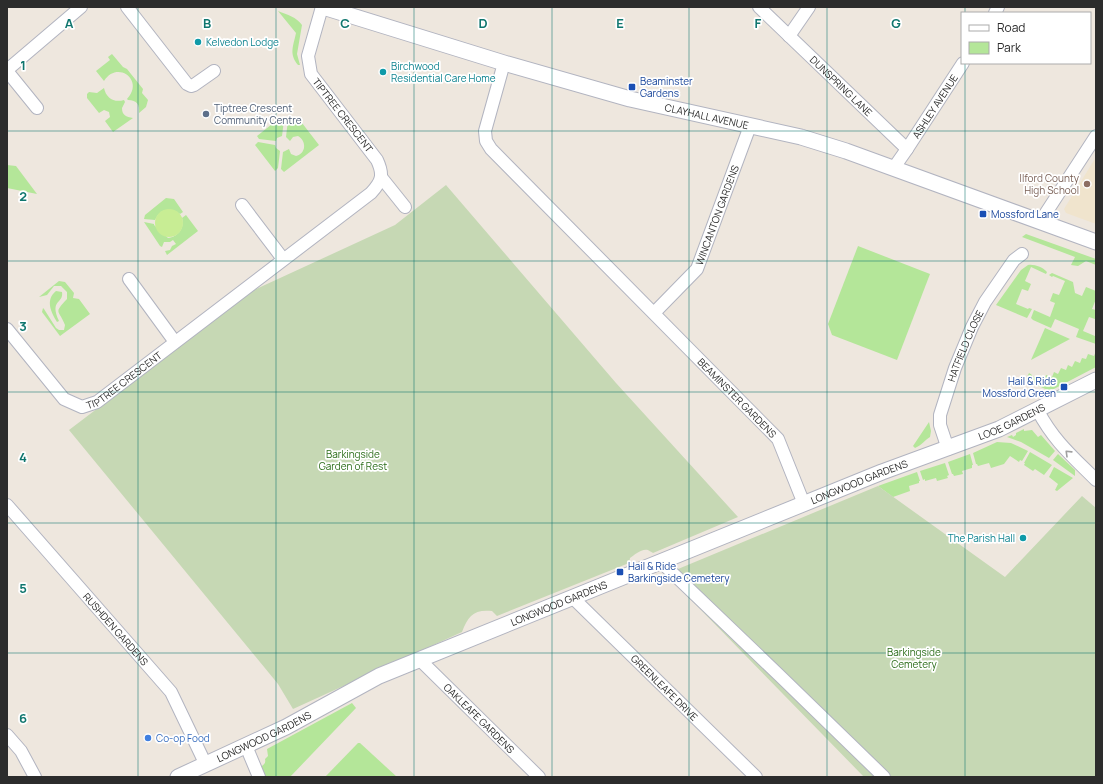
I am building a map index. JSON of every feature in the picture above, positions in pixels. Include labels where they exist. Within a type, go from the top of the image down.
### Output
[{"type":"street","points":[[37,108],[7,71],[81,7]]},
{"type":"street","points":[[127,7],[187,84],[191,86],[194,85],[214,70]]},
{"type":"street","name":"CLAYHALL AVENUE","points":[[322,7],[504,63],[630,99],[801,137],[846,151],[1096,242]]},
{"type":"street","name":"TIPTREE CRESCENT","points":[[7,329],[64,399],[82,407],[97,402],[371,193],[377,186],[381,177],[381,169],[372,152],[311,74],[308,56],[322,7]]},
{"type":"street","name":"DUNSPRING LANE","points":[[759,7],[907,149]]},
{"type":"street","points":[[789,36],[809,7]]},
{"type":"street","name":"BEAMINSTER GARDENS","points":[[504,63],[485,131],[486,141],[491,149],[778,439],[804,504]]},
{"type":"street","name":"ASHLEY AVENUE","points":[[907,149],[962,64]]},
{"type":"street","name":"WINCANTON GARDENS","points":[[654,313],[697,268],[750,126]]},
{"type":"street","points":[[1040,222],[1096,136]]},
{"type":"street","points":[[893,169],[907,149]]},
{"type":"street","name":"TIPTREE CRESCENT","points":[[381,177],[406,207]]},
{"type":"street","points":[[242,205],[283,260]]},
{"type":"street","name":"HATFIELD CLOSE","points":[[948,449],[940,425],[940,415],[955,368],[984,302],[1014,260],[1022,254]]},
{"type":"street","points":[[129,280],[175,342]]},
{"type":"street","name":"LOOE GARDENS","points":[[948,449],[999,429],[1038,411],[1096,380]]},
{"type":"street","points":[[1038,411],[1047,428],[1062,447],[1096,480]]},
{"type":"street","name":"LONGWOOD GARDENS","points":[[178,777],[286,727],[379,676],[882,472],[948,449]]},
{"type":"street","name":"RUSHDEN GARDENS","points":[[7,505],[171,692],[206,765]]},
{"type":"street","points":[[661,562],[884,777]]},
{"type":"street","name":"GREENLEAFE DRIVE","points":[[573,598],[756,777]]},
{"type":"street","name":"OAKLEAFE GARDENS","points":[[420,660],[539,777]]},
{"type":"street","points":[[7,736],[21,751],[35,777]]},
{"type":"street","points":[[246,746],[259,777]]},
{"type":"shaded area","name":"Ilford County High School","points":[[1096,157],[1096,224],[1066,213],[1064,209]]},
{"type":"green space","points":[[278,11],[294,18],[302,25],[297,54],[300,65],[298,65],[293,57],[293,46],[296,33]]},
{"type":"green space","points":[[112,54],[123,67],[127,69],[143,89],[142,93],[148,100],[146,107],[139,113],[139,108],[136,102],[127,99],[132,92],[133,85],[131,79],[127,75],[122,72],[116,72],[109,75],[104,81],[96,71],[110,60],[108,57]]},
{"type":"green space","points":[[104,88],[105,92],[111,99],[117,101],[124,100],[125,102],[122,108],[124,114],[133,118],[113,132],[105,121],[110,117],[109,112],[104,110],[99,113],[87,98],[87,94],[89,92],[97,93]]},
{"type":"green space","points":[[281,117],[284,120],[282,136],[277,138],[276,141],[259,139],[257,136]]},
{"type":"green space","points":[[291,118],[294,123],[302,123],[319,145],[284,172],[281,169],[283,152],[289,149],[291,154],[296,156],[302,153],[304,147],[303,141],[298,136],[293,137],[290,141],[286,137],[288,120]]},
{"type":"green space","points":[[258,142],[275,145],[280,151],[278,168],[275,171],[255,145]]},
{"type":"green space","points":[[7,165],[16,166],[37,194],[7,188]]},
{"type":"green space","name":"Barkingside Garden of Rest","points":[[446,185],[616,383],[738,517],[653,553],[648,550],[641,551],[630,558],[629,563],[497,616],[492,611],[481,611],[476,613],[469,618],[462,632],[293,709],[278,684],[69,430],[252,291],[395,225]]},
{"type":"green space","points":[[166,198],[174,199],[183,212],[180,214],[173,210],[166,210],[160,213],[155,220],[144,219],[145,215]]},
{"type":"green space","points":[[169,209],[175,210],[179,213],[182,217],[182,229],[179,233],[175,236],[169,237],[163,236],[159,233],[156,229],[155,223],[156,217],[159,213],[163,210]]},
{"type":"green space","points":[[186,215],[198,231],[167,255],[165,251],[170,250],[172,246],[176,244],[173,240],[170,242],[164,242],[162,247],[160,246],[144,222],[154,224],[168,238],[178,234],[182,228],[182,218]]},
{"type":"green space","points":[[1026,234],[1096,259],[1096,265],[1086,261],[1078,266],[1071,265],[1075,257],[1022,237]]},
{"type":"green space","points":[[858,246],[930,274],[897,360],[832,335],[828,324]]},
{"type":"green space","points":[[1028,265],[1038,266],[1047,272],[1046,274],[1031,267],[1025,281],[1031,284],[1028,291],[1022,289],[1016,304],[1032,309],[1027,318],[996,305],[1021,270]]},
{"type":"green space","points":[[1052,273],[1073,282],[1075,293],[1082,296],[1086,287],[1096,291],[1096,299],[1092,309],[1096,310],[1095,319],[1089,317],[1083,331],[1095,336],[1096,335],[1096,344],[1076,337],[1079,329],[1055,319],[1051,328],[1031,318],[1034,310],[1050,317],[1055,303],[1050,301],[1053,293],[1059,295],[1065,281],[1049,275]]},
{"type":"green space","points":[[59,281],[65,282],[74,293],[73,298],[79,299],[90,314],[60,336],[42,312],[43,308],[56,328],[59,330],[64,330],[65,325],[58,312],[60,307],[67,299],[67,292],[61,286],[54,286],[47,295],[39,297]]},
{"type":"green space","points":[[56,291],[62,292],[62,296],[56,305],[56,314],[59,321],[57,322],[50,306],[51,298]]},
{"type":"green space","points":[[1045,328],[1070,339],[1031,360]]},
{"type":"green space","points":[[1096,351],[1096,367],[1050,391],[1027,381],[1026,379],[1029,373],[1032,376],[1044,381],[1046,375],[1052,377],[1054,372],[1058,374],[1061,368],[1066,370],[1068,365],[1072,367],[1075,361],[1080,363],[1082,358],[1086,359],[1088,354],[1094,356]]},
{"type":"green space","points":[[929,422],[931,431],[930,437],[915,448],[913,446]]},
{"type":"green space","points":[[1024,429],[1024,431],[1032,430],[1038,437],[1041,435],[1055,451],[1049,458],[1021,442],[1007,437],[1012,435],[1013,437],[1016,433]]},
{"type":"green space","points":[[997,442],[1011,443],[1028,451],[1022,461],[1020,460],[1019,462],[1010,456],[1004,464],[991,468],[989,463],[978,466],[973,453]]},
{"type":"green space","points":[[1030,452],[1052,465],[1044,475],[1035,469],[1033,471],[1024,465]]},
{"type":"green space","points":[[970,454],[973,465],[972,468],[962,471],[963,474],[954,476],[948,462]]},
{"type":"green space","points":[[1058,454],[1075,470],[1075,476],[1053,460]]},
{"type":"green space","points":[[945,463],[949,475],[947,476],[948,478],[937,481],[936,478],[925,481],[925,479],[923,480],[920,471]]},
{"type":"green space","points":[[1054,467],[1073,478],[1057,491],[1055,490],[1058,484],[1049,477]]},
{"type":"green space","points":[[917,472],[920,481],[919,483],[909,486],[910,491],[893,497],[878,486]]},
{"type":"green space","name":"Barkingside Cemetery","points":[[878,486],[1005,577],[1082,496],[1096,508],[1096,777],[864,777],[666,574]]},
{"type":"green space","points":[[352,703],[356,708],[290,777],[265,777],[260,767],[264,764],[265,759],[268,756],[267,749]]},
{"type":"green space","points":[[358,743],[360,743],[397,777],[325,777]]},
{"type":"place","name":"Kelvedon Lodge","points":[[198,42]]},
{"type":"place","name":"Birchwood Residential Care Home","points":[[383,72]]},
{"type":"place","name":"Beaminster Gardens","points":[[632,87]]},
{"type":"place","name":"Tiptree Crescent Community Centre","points":[[206,114]]},
{"type":"place","name":"Ilford County High School","points":[[1087,184]]},
{"type":"place","name":"Mossford Lane","points":[[983,214]]},
{"type":"place","name":"Hail & Ride Mossford Green","points":[[1064,387]]},
{"type":"place","name":"The Parish Hall","points":[[1023,538]]},
{"type":"place","name":"Hail & Ride Barkingside Cemetery","points":[[620,572]]},
{"type":"place","name":"Co-op Food","points":[[148,738]]}]
